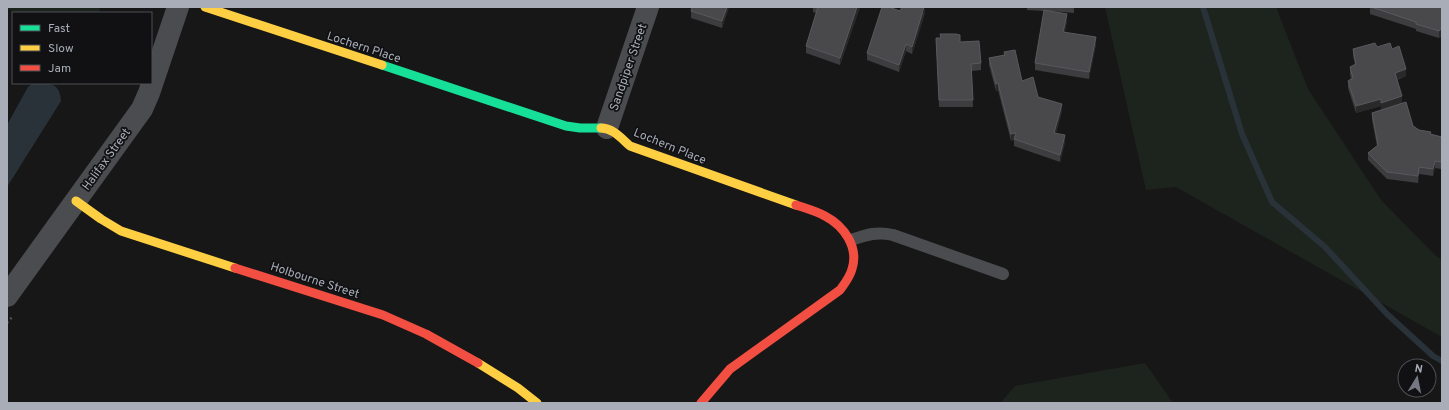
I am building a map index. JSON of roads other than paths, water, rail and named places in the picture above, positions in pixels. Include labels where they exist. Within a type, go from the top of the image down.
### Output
[{"type":"street","name":"Halifax Street","points":[[7,296],[142,109],[149,93],[178,7]]},
{"type":"street","name":"Lochern Place","points":[[205,7],[566,126],[580,128],[607,128],[617,134],[630,146],[824,215],[837,222],[845,231],[854,251],[852,271],[847,281],[840,290],[740,360],[730,369],[701,403]]},
{"type":"street","name":"Sandpiper Street","points":[[607,128],[648,7]]},
{"type":"street","name":"Holbourne Street","points":[[76,201],[121,231],[362,308],[408,326],[468,357],[518,388],[537,403]]},
{"type":"lane","points":[[850,240],[882,232],[1003,274]]},
{"type":"waterway","points":[[1203,7],[1242,134],[1272,202],[1325,247],[1387,314],[1433,356],[1442,361]]}]
